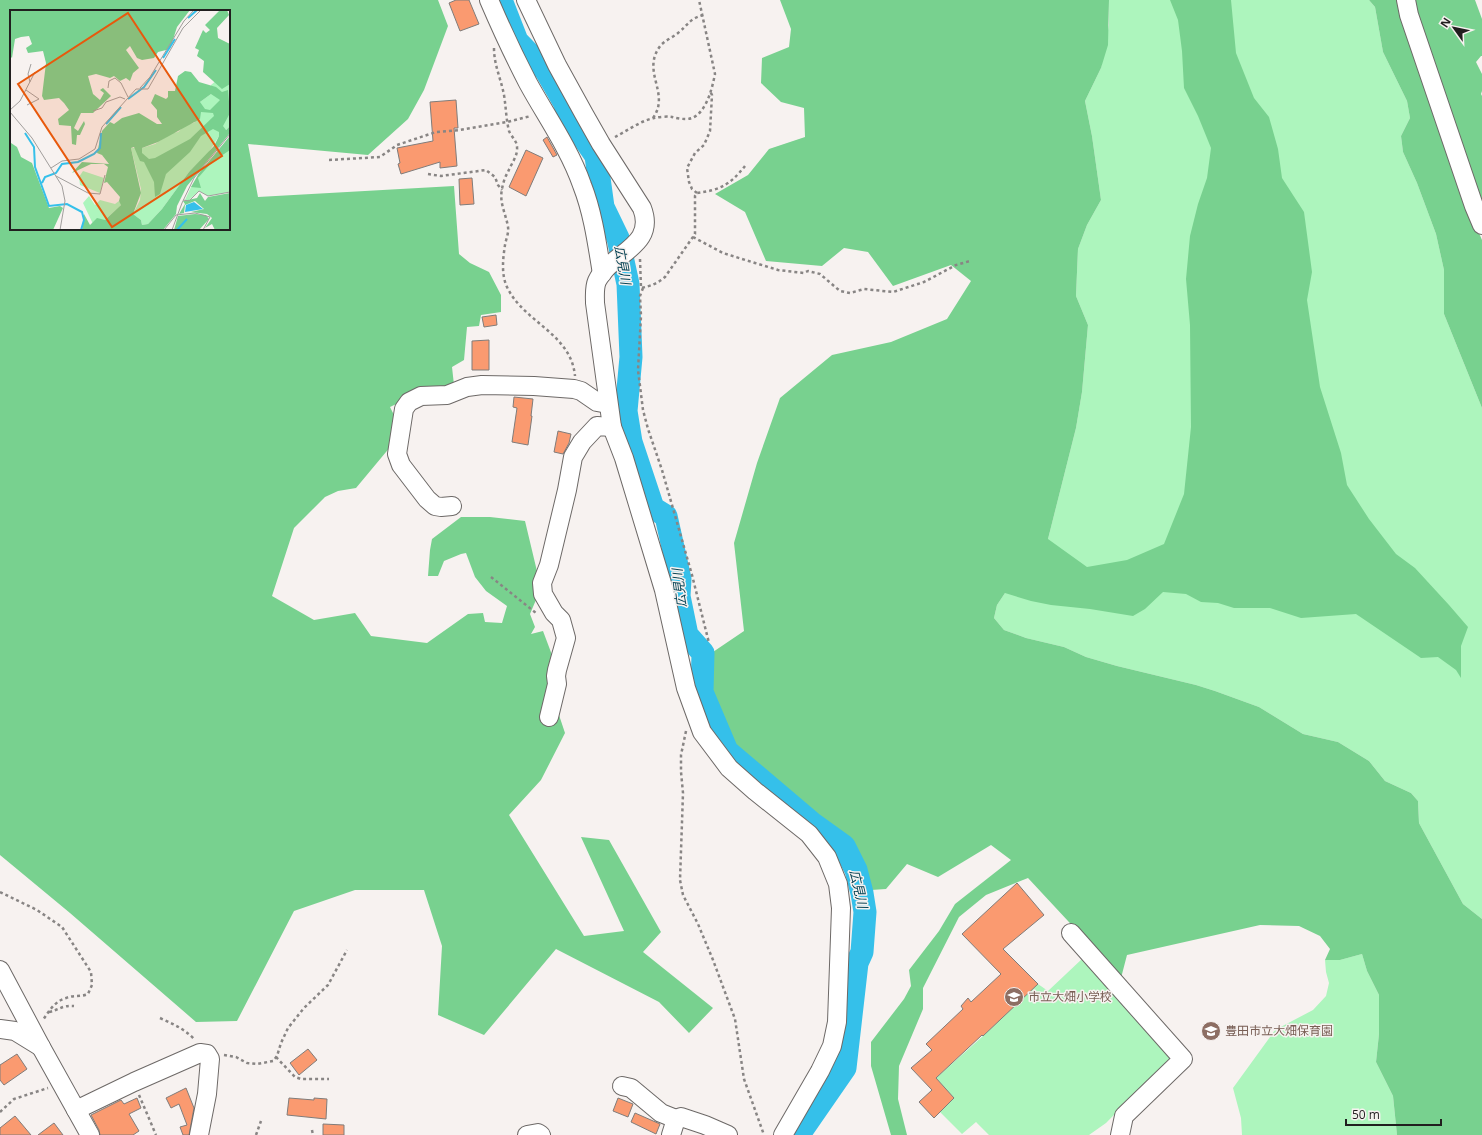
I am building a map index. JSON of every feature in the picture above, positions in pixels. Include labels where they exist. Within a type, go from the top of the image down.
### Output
[{"type":"street","points":[[489,0],[528,83],[568,150],[582,184],[593,218],[604,271]]},
{"type":"street","points":[[526,0],[557,65],[601,144],[642,208],[645,216],[645,230],[636,244],[604,271],[596,282],[595,303],[612,427],[624,458],[664,590],[686,688],[702,732],[729,768],[755,792],[809,834],[827,857],[838,884],[841,908],[837,1022],[832,1046],[820,1071],[783,1135]]},
{"type":"street","points":[[1406,0],[1409,15],[1482,225]]},
{"type":"street","points":[[452,506],[435,506],[410,478],[401,465],[397,454],[404,409],[410,402],[422,396],[447,395],[467,387],[482,385],[534,386],[574,389],[581,391],[597,402],[608,404]]},
{"type":"street","points":[[549,717],[558,684],[556,676],[557,670],[566,638],[561,620],[554,613],[543,594],[542,583],[549,565],[562,513],[573,457],[582,442],[597,426],[612,427]]},
{"type":"street","points":[[1071,933],[1183,1059],[1124,1116],[1120,1135]]},
{"type":"street","points":[[0,970],[90,1135]]},
{"type":"street","points":[[0,1029],[15,1031],[39,1043]]},
{"type":"street","points":[[76,1110],[134,1082],[205,1056],[207,1094],[200,1135]]},
{"type":"street","points":[[622,1086],[631,1088],[661,1113],[674,1127],[681,1117],[728,1135]]},
{"type":"street","points":[[527,1135],[538,1133],[541,1135]]},
{"type":"path","points":[[601,144],[640,123],[653,118],[670,116],[685,120],[698,114],[704,107],[715,74],[699,0]]},
{"type":"path","points":[[653,118],[659,109],[660,100],[653,75],[653,63],[656,54],[668,39],[678,34],[695,17],[703,15]]},
{"type":"path","points":[[501,27],[494,46],[495,66],[504,94],[507,122],[510,132],[517,145],[517,151],[507,173],[501,199],[509,228],[505,245],[503,267],[507,287],[519,304],[565,346],[573,364],[575,374],[574,389]]},
{"type":"path","points":[[643,288],[660,281],[665,277],[695,234],[696,193],[689,182],[687,168],[695,152],[704,145],[710,130],[712,94],[710,91]]},
{"type":"path","points":[[329,160],[380,157],[396,145],[436,132],[460,130],[507,122],[545,112]]},
{"type":"path","points":[[696,193],[713,191],[720,188],[738,176],[745,166]]},
{"type":"path","points":[[428,174],[441,176],[486,170],[495,177],[502,190]]},
{"type":"path","points":[[692,237],[723,253],[778,270],[804,273],[808,271],[820,274],[840,291],[850,293],[864,288],[893,292],[924,282],[956,265],[970,261]]},
{"type":"path","points":[[636,244],[640,251],[643,288],[640,296],[641,316],[638,370],[643,410],[692,575],[708,644]]},
{"type":"path","points":[[491,577],[538,614],[541,610],[541,597],[543,594]]},
{"type":"path","points":[[695,712],[688,721],[681,755],[683,793],[680,880],[683,894],[702,931],[735,1019],[744,1080],[764,1135]]},
{"type":"path","points":[[0,892],[37,910],[62,927],[91,972],[92,985],[88,994],[66,998],[52,1006],[42,1022],[39,1043]]},
{"type":"path","points":[[160,1018],[179,1026],[190,1034],[199,1045],[205,1056],[223,1055],[236,1057],[247,1063],[257,1064],[272,1061],[276,1057],[280,1043],[288,1028],[304,1008],[328,985],[347,950]]},
{"type":"path","points":[[49,1012],[54,1011],[64,1005],[74,1006]]},
{"type":"path","points":[[276,1057],[295,1077],[301,1079],[329,1079]]},
{"type":"path","points":[[134,1082],[156,1135]]},
{"type":"path","points":[[0,1112],[14,1099],[62,1084]]},
{"type":"path","points":[[256,1135],[261,1121]]},
{"type":"path","points":[[312,1130],[313,1135]]},
{"type":"green space","points":[[0,0],[438,0],[448,26],[424,90],[408,119],[368,155],[248,144],[258,197],[454,186],[459,254],[470,263],[489,272],[501,295],[501,312],[481,315],[479,326],[467,327],[464,360],[452,367],[454,385],[415,395],[390,407],[397,421],[391,446],[356,488],[338,491],[325,497],[294,528],[272,596],[314,620],[355,613],[371,636],[427,643],[468,614],[483,613],[485,622],[502,623],[507,606],[486,591],[475,577],[466,553],[444,561],[438,576],[428,576],[432,539],[461,517],[490,517],[525,521],[541,588],[530,614],[535,627],[531,634],[543,631],[556,664],[550,688],[565,733],[541,780],[509,815],[584,936],[624,931],[581,837],[609,840],[661,932],[643,952],[713,1008],[689,1033],[659,1002],[556,949],[484,1035],[438,1015],[442,946],[424,890],[355,890],[294,911],[237,1021],[196,1022],[70,913],[0,855]]},
{"type":"green space","points":[[780,0],[1109,0],[1108,45],[1101,68],[1085,101],[1092,136],[1101,200],[1087,225],[1078,249],[1076,296],[1088,325],[1082,392],[1076,428],[1048,539],[1087,567],[1127,560],[1164,544],[1184,494],[1191,427],[1190,325],[1186,279],[1190,236],[1198,204],[1207,178],[1211,148],[1198,116],[1184,88],[1182,51],[1178,20],[1170,0],[1231,0],[1236,53],[1254,98],[1269,117],[1278,149],[1282,178],[1304,212],[1312,272],[1307,300],[1320,387],[1341,453],[1347,485],[1369,519],[1396,554],[1415,568],[1468,627],[1461,646],[1461,678],[1456,670],[1438,657],[1421,658],[1356,614],[1301,618],[1270,608],[1234,608],[1218,603],[1201,602],[1186,594],[1163,592],[1145,609],[1133,616],[1090,609],[1051,605],[1005,593],[997,605],[994,618],[1004,630],[1026,638],[1064,647],[1086,657],[1117,666],[1196,685],[1259,707],[1303,734],[1338,742],[1369,761],[1385,781],[1411,793],[1418,801],[1419,823],[1463,904],[1482,919],[1482,1135],[1397,1135],[1393,1096],[1376,1062],[1379,1034],[1379,995],[1367,971],[1362,954],[1340,960],[1325,960],[1330,949],[1320,936],[1299,926],[1260,925],[1127,955],[1121,978],[1028,878],[986,895],[959,917],[923,988],[923,1009],[899,1066],[898,1099],[907,1135],[891,1135],[871,1066],[871,1042],[904,999],[911,986],[909,970],[939,931],[955,904],[1011,860],[991,845],[938,877],[907,864],[886,889],[871,890],[858,857],[843,836],[735,749],[709,695],[710,654],[744,631],[734,543],[757,463],[780,398],[832,355],[891,342],[947,319],[971,281],[951,265],[893,286],[868,252],[844,248],[822,266],[766,261],[745,212],[715,194],[748,175],[769,149],[805,137],[804,108],[781,102],[761,83],[762,58],[789,47],[791,29]]},
{"type":"green space","points":[[1109,0],[1369,0],[1375,7],[1383,52],[1407,101],[1410,118],[1401,136],[1403,152],[1417,183],[1436,234],[1444,270],[1444,314],[1482,408],[1482,919],[1463,904],[1419,823],[1418,801],[1411,793],[1385,781],[1369,761],[1338,742],[1303,734],[1259,707],[1196,685],[1117,666],[1086,657],[1064,647],[1026,638],[1004,630],[994,618],[997,605],[1005,593],[1048,539],[1076,428],[1082,392],[1088,325],[1076,296],[1078,249],[1087,225],[1101,200],[1092,136],[1085,101],[1101,68],[1109,25]]},
{"type":"green space","points":[[1369,0],[1401,0],[1469,210],[1482,240],[1482,408],[1444,314],[1444,270],[1436,234],[1417,183],[1403,152],[1401,136],[1410,118],[1407,101],[1383,52],[1375,7]]},
{"type":"green space","points":[[1412,0],[1475,0],[1482,19],[1482,56],[1476,62],[1482,74],[1482,206]]},
{"type":"green space","points":[[1362,954],[1367,971],[1379,995],[1379,1034],[1376,1062],[1393,1096],[1397,1135],[1242,1135],[1241,1118],[1233,1088],[1275,1030],[1313,1010],[1326,996],[1329,983],[1325,960],[1340,960]]},
{"type":"green space","points":[[1083,958],[1173,1055],[1106,1123],[1089,1135],[989,1135],[976,1122],[962,1134],[940,1112],[954,1098],[936,1078],[1038,984],[1048,991]]},
{"type":"building","points":[[456,0],[469,0],[479,24],[460,31],[449,3]]},
{"type":"building","points":[[456,100],[458,128],[454,128],[457,166],[440,168],[440,162],[401,174],[398,164],[400,163],[397,148],[433,141],[430,102]]},
{"type":"building","points":[[547,137],[557,155],[553,157],[543,140]]},
{"type":"building","points":[[526,150],[543,158],[526,196],[509,187]]},
{"type":"building","points":[[472,178],[474,204],[460,205],[459,179]]},
{"type":"building","points":[[496,315],[497,325],[484,327],[482,317]]},
{"type":"building","points":[[489,340],[489,370],[472,370],[472,341]]},
{"type":"building","points":[[514,397],[533,399],[528,445],[512,442],[517,408],[513,407]]},
{"type":"building","points":[[558,431],[571,434],[569,443],[563,454],[554,452]]},
{"type":"building","points":[[1017,883],[1044,915],[1003,949],[1038,984],[936,1078],[954,1098],[934,1118],[919,1102],[932,1090],[911,1068],[932,1050],[926,1044],[963,1009],[961,1006],[968,998],[971,1002],[1001,974],[962,934]]},
{"type":"building","points":[[308,1049],[317,1060],[299,1075],[290,1063]]},
{"type":"building","points":[[17,1054],[27,1069],[4,1085],[0,1080],[0,1065]]},
{"type":"building","points":[[186,1088],[194,1108],[189,1135],[183,1135],[180,1127],[187,1125],[179,1104],[171,1108],[166,1098]]},
{"type":"building","points":[[137,1098],[141,1108],[129,1114],[139,1131],[133,1135],[100,1135],[91,1115],[121,1100],[124,1104]]},
{"type":"building","points":[[289,1098],[314,1100],[314,1098],[327,1099],[326,1119],[287,1115]]},
{"type":"building","points":[[618,1098],[633,1104],[628,1117],[613,1111]]},
{"type":"building","points":[[635,1113],[660,1124],[656,1134],[631,1122]]},
{"type":"building","points":[[15,1116],[31,1135],[0,1135],[0,1128]]},
{"type":"building","points":[[54,1123],[63,1135],[38,1135]]},
{"type":"building","points":[[323,1124],[344,1125],[344,1135],[323,1135]]},
{"type":"waterway","name":"広見川","points":[[501,0],[517,41],[546,71],[564,102],[571,120],[596,156],[603,207],[618,238],[628,284],[631,357],[626,411],[631,442],[653,508],[666,516],[680,579],[679,596],[687,635],[703,653],[702,692],[727,751],[812,823],[844,846],[856,870],[865,912],[862,952],[857,963],[845,1068],[800,1135]]},
{"type":"place","name":"市立大畑小学校","points":[[1014,997]]},
{"type":"place","name":"豊田市立大畑保育園","points":[[1211,1031]]}]
